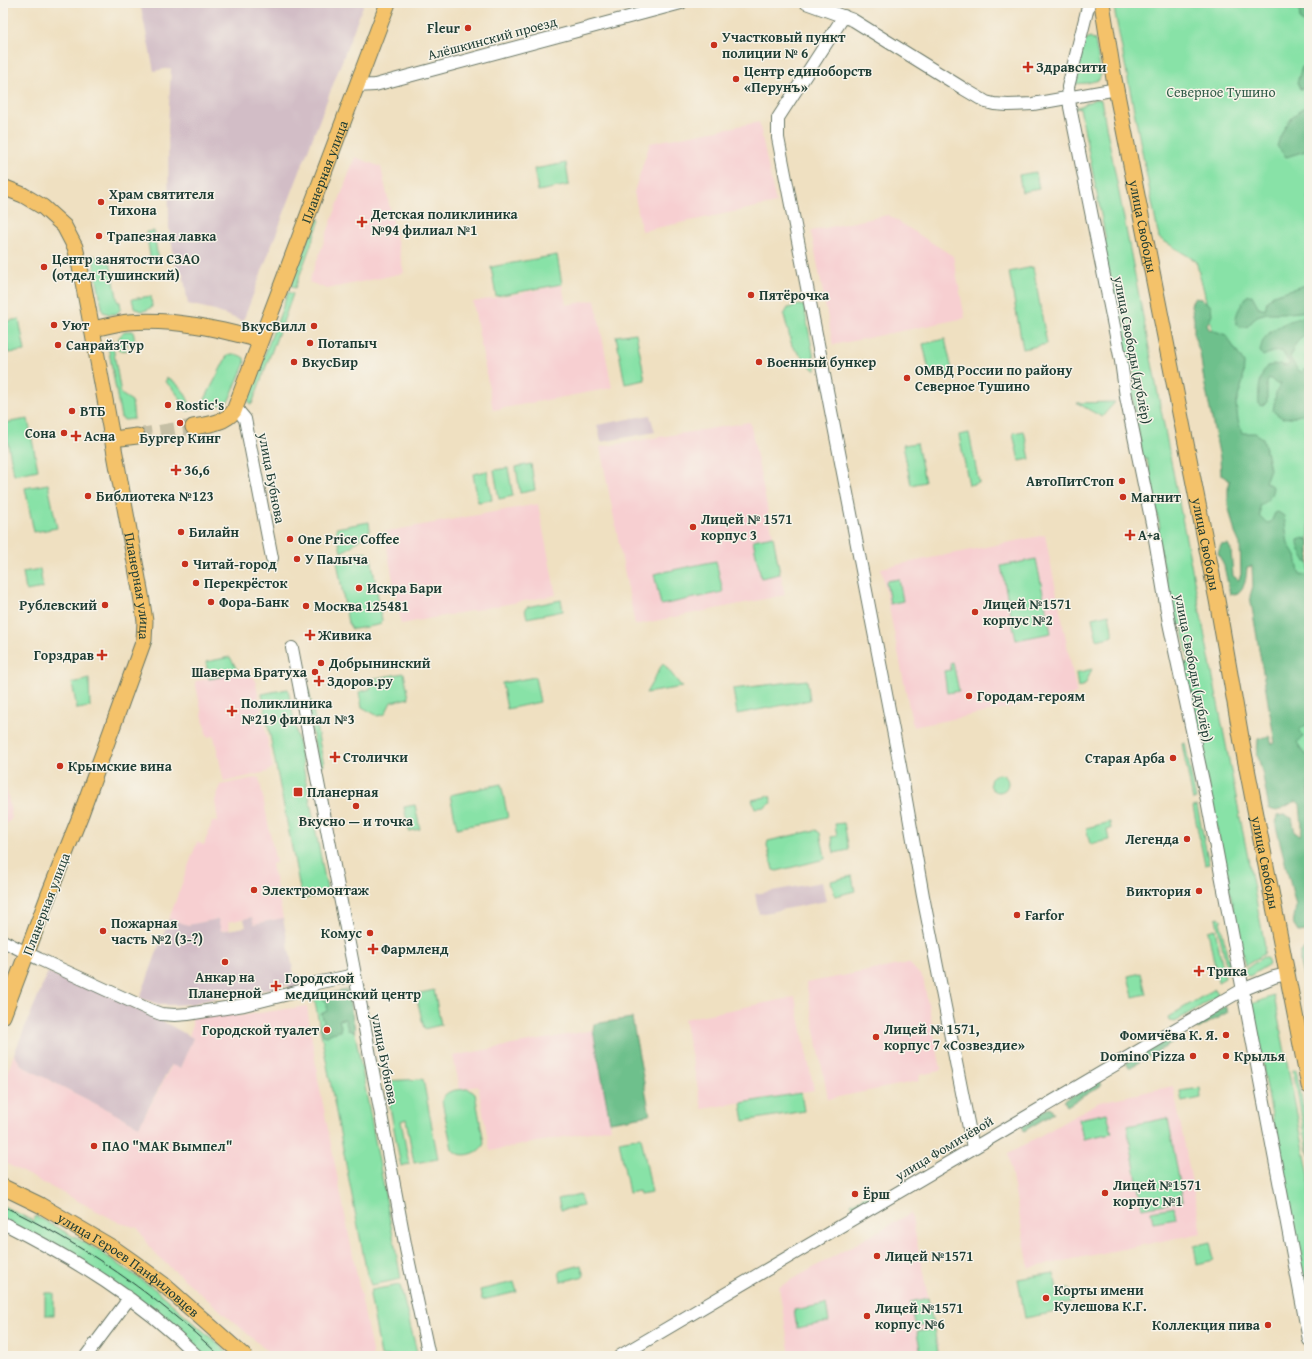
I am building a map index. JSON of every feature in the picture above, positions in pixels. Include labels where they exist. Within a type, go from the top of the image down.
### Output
[{"type":"main road","name":"Планерная улица","points":[[235,407],[388,3]]},
{"type":"main road","name":"улица Свободы","points":[[1102,3],[1116,89],[1218,606],[1242,743],[1309,1086]]},
{"type":"main road","name":"Планерная улица","points":[[3,187],[23,195],[43,207],[64,226],[78,257],[141,595],[145,634],[83,809],[3,1016]]},
{"type":"main road","points":[[92,329],[128,322],[158,321],[203,326],[260,340]]},
{"type":"main road","points":[[193,428],[223,420],[232,415],[235,407]]},
{"type":"main road","points":[[113,439],[138,436]]},
{"type":"main road","name":"улица Героев Панфиловцев","points":[[3,1188],[40,1205],[128,1258],[164,1284],[244,1356]]},
{"type":"street","name":"Алёшкинский проезд","points":[[356,86],[375,85],[682,3]]},
{"type":"street","points":[[806,3],[853,20],[986,102],[994,104],[1023,105],[1116,89]]},
{"type":"street","name":"улица Свободы (дублёр)","points":[[1089,3],[1068,87],[1070,107],[1121,361],[1126,397],[1154,533],[1168,616],[1206,800],[1309,1340]]},
{"type":"street","points":[[844,16],[778,118],[778,138],[973,1148]]},
{"type":"street","name":"улица Бубнова","points":[[235,407],[245,419],[272,558]]},
{"type":"street","name":"улица Бубнова","points":[[292,648],[406,1249],[429,1356]]},
{"type":"street","points":[[3,941],[161,1014],[188,1014],[247,1004],[308,989],[316,983],[355,975]]},
{"type":"street","name":"улица Фомичёвой","points":[[620,1356],[1242,990],[1274,977],[1287,974]]},
{"type":"street","points":[[3,1223],[90,1271],[127,1296],[179,1338],[198,1356]]},
{"type":"street","points":[[86,1356],[125,1304],[127,1296]]},
{"type":"shaded area","points":[[140,3],[364,3],[243,321],[215,310],[188,304],[183,273],[177,273],[169,228],[168,126],[171,68],[154,71]]},
{"type":"shaded area","points":[[759,122],[776,203],[642,231],[634,192],[650,143]]},
{"type":"shaded area","name":"Детская поликлиника №94 филиал №1","points":[[355,157],[381,167],[404,273],[327,289],[309,282]]},
{"type":"shaded area","points":[[888,215],[953,256],[965,318],[833,345],[811,231]]},
{"type":"shaded area","points":[[562,285],[566,305],[595,300],[612,388],[493,410],[473,302]]},
{"type":"shaded area","points":[[650,415],[655,432],[601,442],[597,425]]},
{"type":"shaded area","name":"Лицей № 1571 корпус 3","points":[[750,422],[785,595],[635,625],[600,447]]},
{"type":"shaded area","points":[[538,504],[556,595],[401,624],[384,532]]},
{"type":"shaded area","name":"Лицей №1571 корпус №2","points":[[1045,535],[1077,694],[913,727],[881,568]]},
{"type":"shaded area","name":"Поликлиника №219 филиал №3","points":[[239,673],[252,676],[255,679],[273,767],[267,772],[224,782],[214,736],[207,737],[195,681]]},
{"type":"shaded area","points":[[3,770],[12,818],[3,828]]},
{"type":"shaded area","points":[[259,777],[276,863],[272,864],[283,918],[254,924],[252,917],[228,922],[230,929],[220,931],[218,919],[188,925],[169,919],[197,842],[204,845],[212,822],[218,821],[215,801],[220,785]]},
{"type":"shaded area","points":[[822,882],[826,901],[759,914],[755,894]]},
{"type":"shaded area","points":[[252,917],[254,924],[283,918],[294,975],[298,974],[300,986],[289,989],[288,985],[249,993],[248,991],[191,1004],[161,1005],[140,998],[169,919],[188,925],[218,919],[221,931],[246,927],[244,919]]},
{"type":"shaded area","name":"Лицей № 1571, корпус 7 «Созвездие»","points":[[909,963],[923,978],[941,1069],[939,1071],[920,1075],[919,1081],[828,1099],[806,983]]},
{"type":"shaded area","points":[[48,972],[69,982],[71,977],[164,1022],[193,1038],[180,1068],[171,1065],[139,1126],[22,1066],[14,1054]]},
{"type":"shaded area","points":[[795,997],[814,1090],[702,1109],[684,1019]]},
{"type":"shaded area","points":[[307,1006],[318,1079],[373,1356],[273,1356],[156,1255],[147,1244],[138,1228],[120,1223],[3,1162],[3,1084],[14,1054],[22,1066],[139,1126],[172,1065],[180,1068],[193,1038],[189,1035],[192,1027],[192,1018],[231,1013],[238,1016]]},
{"type":"shaded area","points":[[593,1030],[611,1128],[490,1151],[478,1086],[460,1089],[453,1056]]},
{"type":"shaded area","name":"Лицей №1571 корпус №1","points":[[1173,1086],[1202,1233],[1029,1268],[1008,1154],[1099,1102]]},
{"type":"shaded area","name":"Лицей №1571","points":[[911,1213],[940,1356],[790,1356],[779,1287]]},
{"type":"green space","name":"Северное Тушино","points":[[1113,3],[1309,3],[1309,844],[1244,490],[1204,291],[1196,261],[1159,238]]},
{"type":"green space","points":[[1299,3],[1309,3],[1309,26],[1300,21]]},
{"type":"green space","points":[[1090,37],[1095,40],[1101,74],[1099,80],[1074,84],[1085,40]]},
{"type":"green space","points":[[1309,66],[1309,88],[1300,89],[1297,82],[1302,67]]},
{"type":"green space","points":[[1095,99],[1101,100],[1265,946],[1264,954],[1245,966],[1183,663],[1189,662],[1182,625],[1176,626],[1156,529],[1160,528],[1147,459],[1143,459],[1131,390],[1137,389],[1133,369],[1127,370],[1101,241],[1106,240],[1080,108],[1074,108]]},
{"type":"green space","points":[[1309,104],[1309,150],[1286,157],[1277,146],[1282,133],[1288,122]]},
{"type":"green space","points":[[566,163],[569,185],[538,191],[534,169]]},
{"type":"green space","points":[[1036,172],[1039,189],[1022,192],[1019,175]]},
{"type":"green space","points":[[316,219],[320,220],[295,288],[292,287],[291,284]]},
{"type":"green space","points":[[154,231],[158,260],[151,261],[146,232]]},
{"type":"green space","points":[[92,255],[110,262],[118,302],[120,302],[121,309],[116,314],[103,312]]},
{"type":"green space","points":[[557,255],[562,284],[496,296],[491,267]]},
{"type":"green space","points":[[1033,267],[1047,344],[1023,349],[1009,272]]},
{"type":"green space","points":[[1309,284],[1309,311],[1267,313],[1257,316],[1247,327],[1239,327],[1236,324],[1237,313],[1247,296],[1252,295],[1259,308],[1265,310],[1267,301],[1273,295]]},
{"type":"green space","points":[[288,292],[293,294],[282,325],[277,323]]},
{"type":"green space","points":[[151,296],[152,307],[148,310],[138,310],[134,307],[132,299]]},
{"type":"green space","points":[[1194,298],[1202,299],[1211,306],[1212,315],[1207,325],[1209,329],[1226,335],[1244,363],[1243,381],[1236,404],[1238,420],[1242,433],[1255,433],[1263,438],[1270,469],[1265,482],[1273,487],[1269,498],[1260,506],[1260,516],[1267,523],[1271,522],[1275,513],[1278,512],[1284,516],[1288,544],[1296,556],[1300,574],[1309,575],[1309,723],[1299,730],[1303,737],[1297,742],[1303,752],[1309,757],[1309,931],[1298,932],[1293,924],[1296,906],[1276,826],[1277,816],[1284,815],[1292,818],[1295,833],[1301,835],[1302,826],[1300,804],[1296,801],[1277,811],[1269,809],[1257,753],[1258,739],[1269,736],[1272,744],[1275,743],[1250,596],[1253,586],[1252,566],[1247,567],[1246,579],[1239,592],[1235,595],[1230,594],[1224,566],[1218,553],[1221,545],[1228,544],[1231,550],[1233,576],[1239,580],[1241,574],[1240,544],[1235,533],[1228,505],[1228,488],[1230,481],[1221,475],[1220,458],[1204,381],[1200,353],[1194,336],[1194,319],[1191,305]]},
{"type":"green space","points":[[799,305],[804,306],[816,369],[814,370],[792,346],[784,315],[788,308]]},
{"type":"green space","points":[[1309,316],[1309,335],[1301,338],[1294,347],[1290,358],[1297,369],[1303,373],[1304,369],[1309,372],[1309,380],[1307,382],[1309,387],[1309,412],[1294,417],[1282,418],[1273,411],[1276,393],[1281,383],[1275,383],[1270,378],[1267,382],[1267,402],[1263,406],[1259,405],[1260,385],[1262,375],[1267,366],[1280,364],[1286,366],[1290,364],[1282,351],[1272,352],[1263,356],[1260,351],[1261,346],[1263,340],[1273,330],[1291,321]]},
{"type":"green space","points":[[19,319],[25,351],[8,353],[3,322]]},
{"type":"green space","points":[[275,327],[280,329],[252,404],[250,404],[248,399]]},
{"type":"green space","points":[[127,331],[133,331],[135,341],[126,343],[127,350],[119,351],[118,339]]},
{"type":"green space","points":[[636,333],[645,380],[625,384],[616,336]]},
{"type":"green space","points":[[945,339],[953,374],[931,379],[923,344]]},
{"type":"green space","points":[[107,340],[112,341],[121,394],[132,401],[134,419],[125,420],[121,418]]},
{"type":"green space","points":[[231,354],[244,358],[245,363],[229,400],[225,404],[187,411],[175,392],[165,382],[167,378],[179,386],[191,407],[202,405],[227,356]]},
{"type":"green space","points":[[1115,402],[1102,417],[1077,403]]},
{"type":"green space","points":[[28,419],[38,470],[14,475],[4,423]]},
{"type":"green space","points":[[1024,431],[1030,459],[1019,461],[1013,433]]},
{"type":"green space","points":[[969,433],[979,483],[969,485],[959,435]]},
{"type":"green space","points":[[917,443],[925,482],[911,485],[903,445]]},
{"type":"green space","points":[[531,464],[535,490],[520,493],[516,467]]},
{"type":"green space","points":[[508,468],[513,496],[499,499],[494,470]]},
{"type":"green space","points":[[487,471],[492,500],[478,502],[473,474]]},
{"type":"green space","points":[[48,484],[57,528],[34,532],[25,488]]},
{"type":"green space","points":[[369,522],[370,530],[349,548],[341,552],[336,528]]},
{"type":"green space","points":[[773,536],[780,574],[761,578],[753,540]]},
{"type":"green space","points":[[1304,538],[1309,541],[1309,563],[1305,560],[1299,546],[1298,540]]},
{"type":"green space","name":"Искра Бари","points":[[364,552],[368,553],[371,557],[382,620],[378,625],[352,629],[348,623],[337,561],[341,556]]},
{"type":"green space","points":[[1036,559],[1051,633],[1016,640],[1001,566]]},
{"type":"green space","points":[[716,561],[723,592],[661,605],[654,574]]},
{"type":"green space","points":[[40,569],[43,588],[26,591],[23,572]]},
{"type":"green space","points":[[899,579],[903,601],[890,604],[886,581]]},
{"type":"green space","points":[[561,600],[563,611],[527,618],[525,609],[527,607]]},
{"type":"green space","points":[[1109,614],[1113,636],[1097,640],[1092,618]]},
{"type":"green space","points":[[230,657],[239,673],[209,679],[206,662]]},
{"type":"green space","points":[[663,663],[682,687],[646,693]]},
{"type":"green space","points":[[953,663],[959,691],[947,693],[944,671],[951,670],[950,664]]},
{"type":"green space","points":[[1092,669],[1085,685],[1078,687],[1076,673]]},
{"type":"green space","points":[[404,673],[409,698],[391,702],[385,714],[378,716],[362,707],[359,692],[370,689],[371,679]]},
{"type":"green space","points":[[535,677],[540,702],[507,709],[502,683]]},
{"type":"green space","points":[[89,679],[90,707],[77,709],[72,683]]},
{"type":"green space","points":[[807,680],[810,700],[737,714],[733,689]]},
{"type":"green space","points":[[308,686],[324,765],[319,766],[303,687]]},
{"type":"green space","points":[[288,689],[328,894],[302,899],[262,694]]},
{"type":"green space","points":[[1185,743],[1196,799],[1193,800],[1182,744]]},
{"type":"green space","points":[[999,774],[1005,777],[1008,783],[1005,789],[999,792],[993,789],[990,783],[993,777]]},
{"type":"green space","points":[[501,784],[508,818],[457,828],[450,795]]},
{"type":"green space","points":[[770,796],[772,803],[766,807],[755,808],[752,800]]},
{"type":"green space","points":[[415,805],[420,829],[409,831],[404,807]]},
{"type":"green space","points":[[1197,806],[1209,864],[1205,865],[1193,807]]},
{"type":"green space","points":[[1110,822],[1111,829],[1107,830],[1109,840],[1090,844],[1086,828]]},
{"type":"green space","points":[[844,823],[849,850],[834,853],[831,837],[837,836],[835,824]]},
{"type":"green space","points":[[816,830],[820,833],[825,859],[777,871],[773,870],[767,845],[768,841]]},
{"type":"green space","points":[[852,876],[855,891],[835,896],[831,881]]},
{"type":"green space","points":[[1219,917],[1222,920],[1220,921],[1231,973],[1228,974],[1216,918]]},
{"type":"green space","points":[[1215,929],[1225,978],[1218,982],[1208,931]]},
{"type":"green space","points":[[1309,945],[1309,1021],[1304,980],[1300,963],[1300,953]]},
{"type":"green space","points":[[1263,957],[1267,958],[1269,964],[1250,976],[1245,975],[1243,971]]},
{"type":"green space","points":[[1141,973],[1146,994],[1133,997],[1128,976]]},
{"type":"green space","points":[[1215,989],[1219,995],[1176,1021],[1169,1020],[1168,1017]]},
{"type":"green space","points":[[347,990],[401,1279],[371,1285],[367,1274],[314,997]]},
{"type":"green space","points":[[347,990],[355,1028],[354,1032],[348,1030],[345,1019],[339,1020],[341,1026],[340,1031],[327,1036],[323,1035],[321,1026],[324,1021],[321,1014],[327,1011],[327,1004],[320,995]]},
{"type":"green space","points":[[434,990],[441,1025],[424,1029],[416,994]]},
{"type":"green space","points":[[1274,996],[1309,1176],[1309,1310],[1251,1004]]},
{"type":"green space","points":[[1225,1006],[1228,1012],[1198,1029],[1194,1023]]},
{"type":"green space","points":[[632,1018],[650,1115],[610,1122],[593,1030],[594,1024]]},
{"type":"green space","points":[[1180,1032],[1183,1037],[1129,1068],[1126,1063]]},
{"type":"green space","points":[[1296,1069],[1309,1138],[1309,1155],[1293,1070]]},
{"type":"green space","points":[[423,1079],[438,1159],[414,1163],[406,1119],[401,1121],[409,1164],[401,1166],[385,1081]]},
{"type":"green space","points":[[1098,1079],[1102,1085],[1067,1106],[1064,1101]]},
{"type":"green space","points":[[1200,1088],[1201,1098],[1182,1102],[1180,1091]]},
{"type":"green space","points":[[469,1089],[475,1094],[484,1143],[479,1150],[474,1153],[464,1155],[455,1152],[452,1149],[442,1101],[443,1097],[448,1093],[455,1090]]},
{"type":"green space","points":[[801,1093],[804,1111],[744,1121],[741,1103]]},
{"type":"green space","points":[[1050,1107],[1054,1113],[1024,1131],[1021,1124]]},
{"type":"green space","points":[[1107,1113],[1112,1133],[1083,1139],[1079,1119]]},
{"type":"green space","points":[[1168,1118],[1183,1201],[1142,1208],[1127,1126]]},
{"type":"green space","points":[[641,1137],[652,1193],[640,1195],[639,1191],[629,1193],[619,1141]]},
{"type":"green space","points":[[876,1189],[879,1195],[860,1207],[852,1206],[851,1204]]},
{"type":"green space","points":[[580,1194],[583,1206],[561,1210],[558,1199]]},
{"type":"green space","points":[[3,1206],[33,1221],[36,1216],[98,1250],[156,1290],[232,1356],[202,1356],[173,1327],[3,1219]]},
{"type":"green space","points":[[1174,1207],[1176,1219],[1153,1223],[1151,1211]]},
{"type":"green space","points":[[1210,1242],[1214,1260],[1197,1264],[1194,1246]]},
{"type":"green space","points":[[581,1265],[584,1276],[561,1282],[559,1271]]},
{"type":"green space","name":"Корты имени Кулешова К.Г.","points":[[1054,1273],[1057,1290],[1069,1289],[1071,1302],[1060,1304],[1061,1311],[1025,1318],[1018,1279]]},
{"type":"green space","points":[[514,1282],[517,1292],[482,1300],[480,1290]]},
{"type":"green space","points":[[400,1285],[418,1356],[381,1356],[370,1295],[371,1290]]},
{"type":"green space","points":[[45,1293],[54,1293],[54,1315],[45,1315]]},
{"type":"green space","points":[[928,1298],[933,1324],[916,1327],[910,1302]]},
{"type":"green space","points":[[826,1304],[829,1322],[797,1328],[794,1310]]},
{"type":"green space","points":[[934,1329],[938,1352],[921,1355],[917,1332]]},
{"type":"tunnel","points":[[137,436],[193,427]]},
{"type":"tram line","points":[[3,1206],[62,1237],[118,1272],[170,1312],[220,1356]]},
{"type":"place","name":"Fleur","points":[[468,28]]},
{"type":"place","name":"Участковый пункт полиции № 6","points":[[714,45]]},
{"type":"place","name":"Здравсити","points":[[1028,67]]},
{"type":"place","name":"Центр единоборств «Перунъ»","points":[[736,79]]},
{"type":"place","name":"Храм святителя Тихона","points":[[101,202]]},
{"type":"place","name":"Детская поликлиника №94 филиал №1","points":[[362,222]]},
{"type":"place","name":"Трапезная лавка","points":[[99,236]]},
{"type":"place","name":"Центр занятости СЗАО (отдел Тушинский)","points":[[44,267]]},
{"type":"place","name":"Пятёрочка","points":[[751,295]]},
{"type":"place","name":"Уют","points":[[54,325]]},
{"type":"place","name":"ВкусВилл","points":[[314,326]]},
{"type":"place","name":"Потапыч","points":[[310,343]]},
{"type":"place","name":"СанрайзТур","points":[[58,345]]},
{"type":"place","name":"ВкусБир","points":[[294,362]]},
{"type":"place","name":"Военный бункер","points":[[759,362]]},
{"type":"place","name":"ОМВД России по району Северное Тушино","points":[[907,378]]},
{"type":"place","name":"Rostic's","points":[[168,405]]},
{"type":"place","name":"ВТБ","points":[[72,411]]},
{"type":"place","name":"Бургер Кинг","points":[[180,423]]},
{"type":"place","name":"Сона","points":[[64,433]]},
{"type":"place","name":"Асна","points":[[76,436]]},
{"type":"place","name":"36,6","points":[[176,470]]},
{"type":"place","name":"АвтоПитСтоп","points":[[1122,481]]},
{"type":"place","name":"Библиотека №123","points":[[88,496]]},
{"type":"place","name":"Магнит","points":[[1123,497]]},
{"type":"place","name":"Лицей № 1571 корпус 3","points":[[693,527]]},
{"type":"place","name":"Билайн","points":[[181,532]]},
{"type":"place","name":"А+а","points":[[1130,535]]},
{"type":"place","name":"One Price Coffee","points":[[290,539]]},
{"type":"place","name":"У Палыча","points":[[297,559]]},
{"type":"place","name":"Читай-город","points":[[185,564]]},
{"type":"place","name":"Перекрёсток","points":[[196,583]]},
{"type":"place","name":"Искра Бари","points":[[359,588]]},
{"type":"place","name":"Фора-Банк","points":[[211,602]]},
{"type":"place","name":"Рублевский","points":[[105,605]]},
{"type":"place","name":"Москва 125481","points":[[306,606]]},
{"type":"place","name":"Лицей №1571 корпус №2","points":[[975,612]]},
{"type":"place","name":"Живика","points":[[310,635]]},
{"type":"place","name":"Горздрав","points":[[102,655]]},
{"type":"place","name":"Добрынинский","points":[[321,663]]},
{"type":"place","name":"Шаверма Братуха","points":[[315,672]]},
{"type":"place","name":"Здоров.ру","points":[[319,681]]},
{"type":"place","name":"Городам-героям","points":[[969,696]]},
{"type":"place","name":"Поликлиника №219 филиал №3","points":[[232,711]]},
{"type":"place","name":"Столички","points":[[335,757]]},
{"type":"place","name":"Старая Арба","points":[[1173,758]]},
{"type":"place","name":"Крымские вина","points":[[60,766]]},
{"type":"place","name":"Планерная","points":[[298,792]]},
{"type":"place","name":"Вкусно — и точка","points":[[356,806]]},
{"type":"place","name":"Легенда","points":[[1187,839]]},
{"type":"place","name":"Электромонтаж","points":[[254,890]]},
{"type":"place","name":"Виктория","points":[[1199,891]]},
{"type":"place","name":"Farfor","points":[[1017,915]]},
{"type":"place","name":"Пожарная часть №2 (3-?)","points":[[103,931]]},
{"type":"place","name":"Комус","points":[[370,933]]},
{"type":"place","name":"Фармленд","points":[[373,949]]},
{"type":"place","name":"Анкар на Планерной","points":[[225,962]]},
{"type":"place","name":"Трика","points":[[1199,971]]},
{"type":"place","name":"Городской медицинский центр","points":[[276,986]]},
{"type":"place","name":"Городской туалет","points":[[327,1030]]},
{"type":"place","name":"Фомичёва К. Я.","points":[[1226,1035]]},
{"type":"place","name":"Лицей № 1571, корпус 7 «Созвездие»","points":[[876,1037]]},
{"type":"place","name":"Domino Pizza","points":[[1193,1056]]},
{"type":"place","name":"Крылья","points":[[1226,1056]]},
{"type":"place","name":"ПАО \"МАК Вымпел\"","points":[[94,1146]]},
{"type":"place","name":"Лицей №1571 корпус №1","points":[[1105,1193]]},
{"type":"place","name":"Ёрш","points":[[855,1194]]},
{"type":"place","name":"Лицей №1571","points":[[877,1256]]},
{"type":"place","name":"Корты имени Кулешова К.Г.","points":[[1046,1298]]},
{"type":"place","name":"Лицей №1571 корпус №6","points":[[867,1316]]},
{"type":"place","name":"Коллекция пива","points":[[1268,1325]]}]
